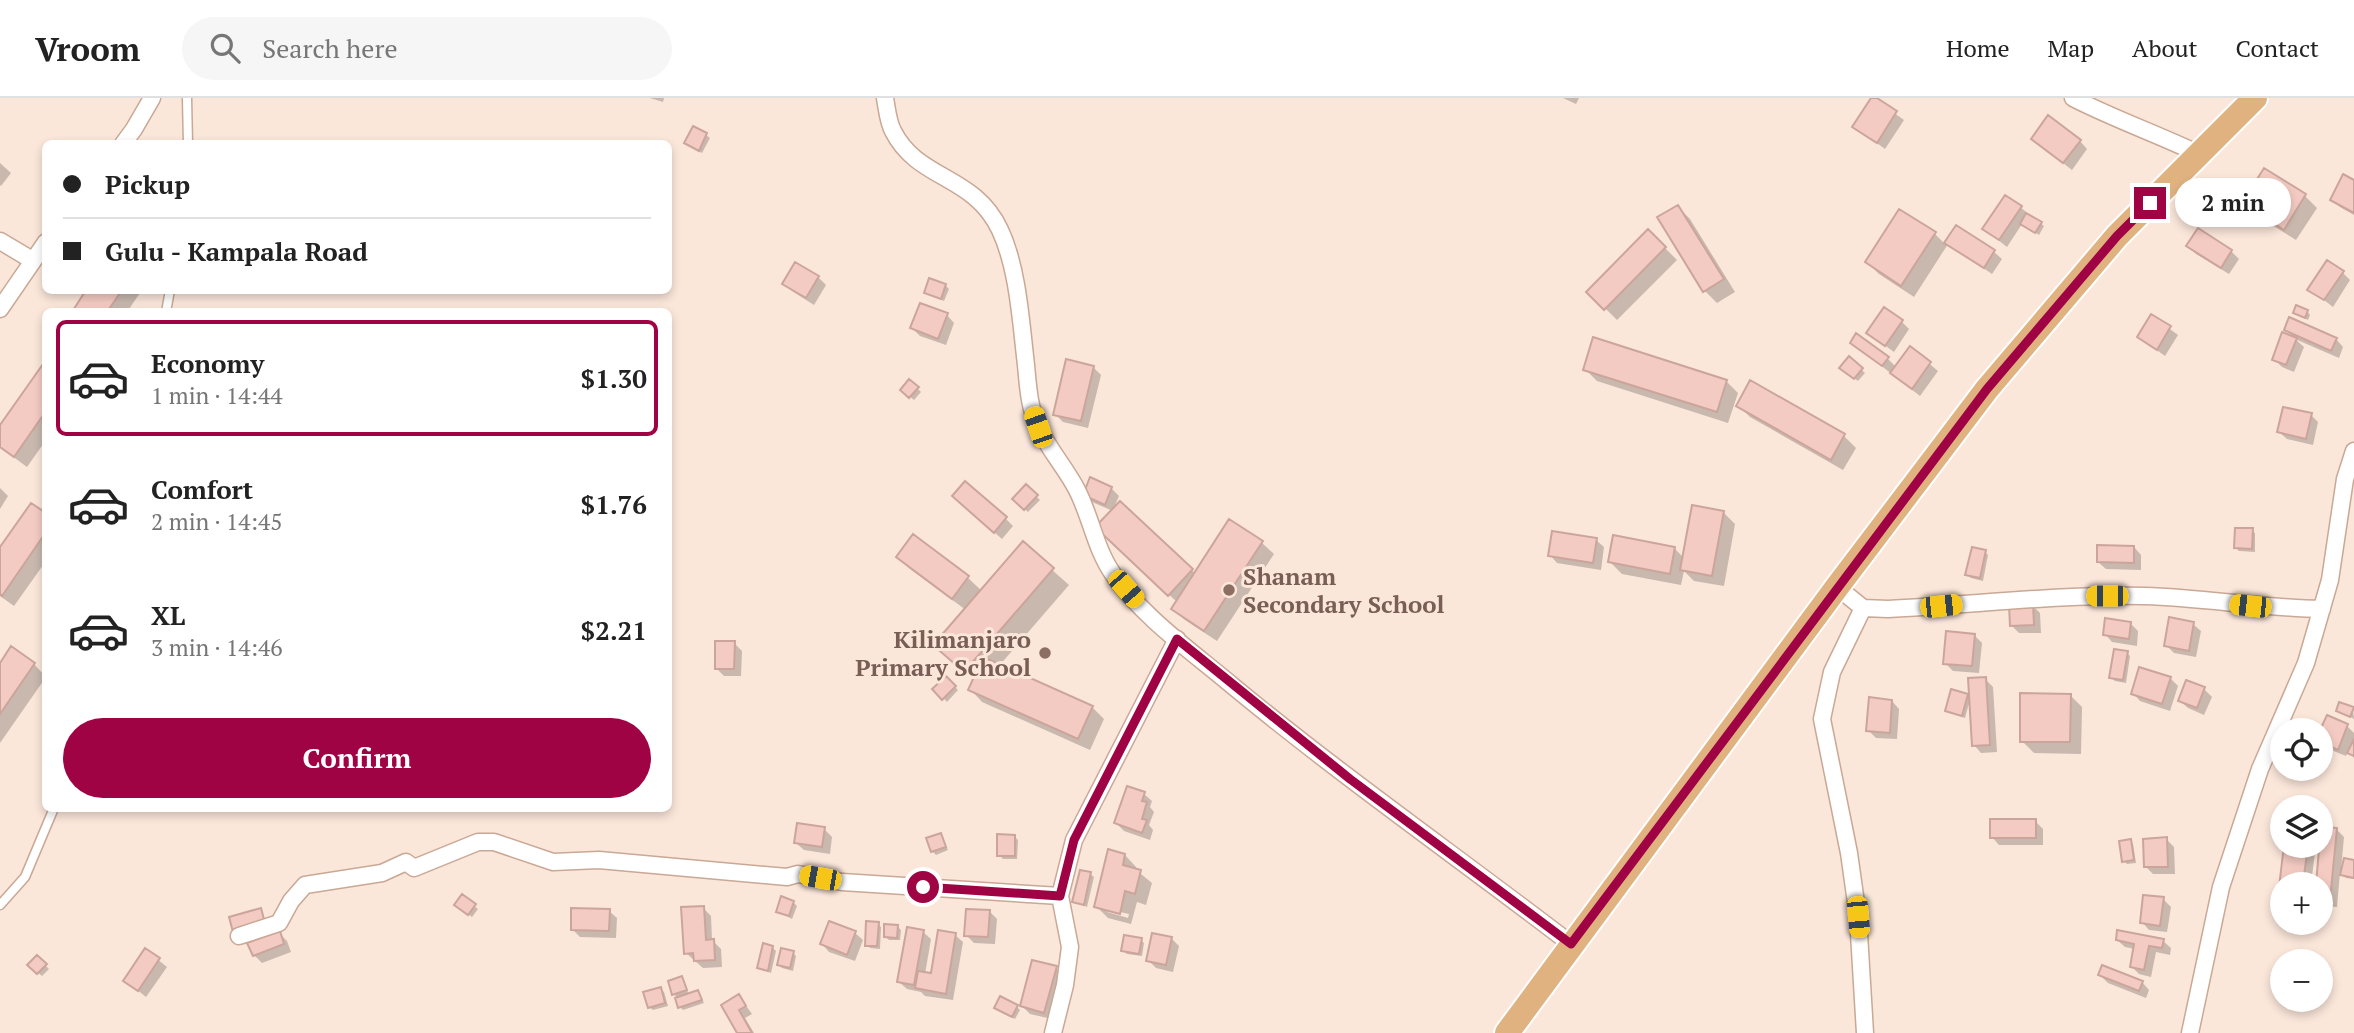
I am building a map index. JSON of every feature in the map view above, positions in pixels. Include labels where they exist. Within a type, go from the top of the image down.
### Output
[{"type":"main road","points":[[1507,1033],[1987,389],[2117,236],[2255,98]]},
{"type":"street","points":[[126,140],[152,98]]},
{"type":"street","points":[[885,98],[892,129],[905,150],[922,165],[974,194],[988,209],[999,227],[1009,257],[1031,405],[1038,427],[1079,492],[1100,551],[1113,575],[1138,603],[1177,639],[1350,779],[1571,944]]},
{"type":"street","points":[[2073,98],[2199,154]]},
{"type":"street","points":[[0,242],[32,260]]},
{"type":"street","points":[[0,309],[42,247]]},
{"type":"street","points":[[2190,1033],[2221,887],[2260,769],[2306,663],[2322,609],[2330,580],[2345,479],[2354,452]]},
{"type":"street","points":[[1837,587],[1863,608],[1915,608],[2073,597],[2147,596],[2272,608],[2322,609]]},
{"type":"street","points":[[1863,608],[1832,672],[1822,719],[1849,853],[1863,977],[1865,1033]]},
{"type":"street","points":[[1053,1033],[1065,985],[1070,947],[1060,896],[1066,868],[1079,830],[1177,639]]},
{"type":"street","points":[[239,936],[279,923],[291,901],[305,885],[382,873],[406,862],[414,868],[478,842],[494,842],[552,862],[599,860],[787,877],[798,874],[842,882],[1060,896]]},
{"type":"lane","points":[[187,98],[188,140]]},
{"type":"lane","points":[[0,905],[25,877],[52,812]]},
{"type":"building","points":[[1871,98],[1877,98],[1897,111],[1877,143],[1852,127]]},
{"type":"building","points":[[2048,115],[2081,140],[2063,163],[2031,139]]},
{"type":"building","points":[[693,126],[707,133],[699,151],[684,143]]},
{"type":"building","points":[[2264,168],[2306,194],[2284,230],[2242,203]]},
{"type":"building","points":[[2343,174],[2354,180],[2354,213],[2330,200]]},
{"type":"building","points":[[2005,195],[2022,206],[1999,240],[1982,229]]},
{"type":"building","points":[[1678,205],[1724,279],[1703,292],[1657,217]]},
{"type":"building","points":[[1899,209],[1936,232],[1901,286],[1865,262]]},
{"type":"building","points":[[2026,213],[2042,222],[2035,233],[2020,224]]},
{"type":"building","points":[[1956,225],[1995,250],[1984,268],[1944,243]]},
{"type":"building","points":[[2198,228],[2232,250],[2221,268],[2186,246]]},
{"type":"building","points":[[1648,229],[1666,247],[1604,310],[1586,292]]},
{"type":"building","points":[[2327,260],[2344,271],[2324,300],[2307,290]]},
{"type":"building","points":[[795,262],[819,276],[806,298],[782,284]]},
{"type":"building","points":[[929,278],[946,284],[941,299],[924,293]]},
{"type":"building","points":[[83,294],[119,294],[110,308],[75,308]]},
{"type":"building","points":[[920,303],[948,313],[938,339],[910,328]]},
{"type":"building","points":[[2296,305],[2308,310],[2305,318],[2293,313]]},
{"type":"building","points":[[1884,307],[1903,320],[1885,346],[1866,333]]},
{"type":"building","points":[[2151,314],[2171,326],[2157,350],[2137,337]]},
{"type":"building","points":[[2289,317],[2337,338],[2331,351],[2284,330]]},
{"type":"building","points":[[2282,332],[2297,338],[2286,365],[2272,360]]},
{"type":"building","points":[[1856,333],[1889,357],[1882,366],[1850,343]]},
{"type":"building","points":[[1593,337],[1727,380],[1717,412],[1583,370]]},
{"type":"building","points":[[1910,346],[1931,362],[1912,389],[1890,373]]},
{"type":"building","points":[[1849,356],[1863,368],[1854,379],[1839,368]]},
{"type":"building","points":[[1066,359],[1094,366],[1081,421],[1053,415]]},
{"type":"building","points":[[42,365],[42,417],[14,457],[0,447],[0,425]]},
{"type":"building","points":[[909,379],[919,387],[909,398],[900,390]]},
{"type":"building","points":[[1750,380],[1845,434],[1831,460],[1736,406]]},
{"type":"building","points":[[2283,407],[2312,413],[2306,439],[2277,432]]},
{"type":"building","points":[[1090,477],[1112,487],[1105,505],[1083,495]]},
{"type":"building","points":[[965,481],[1007,517],[994,533],[952,496]]},
{"type":"building","points":[[1026,484],[1038,495],[1024,510],[1012,499]]},
{"type":"building","points":[[1120,501],[1193,569],[1168,596],[1095,527]]},
{"type":"building","points":[[31,503],[42,510],[42,538],[2,596],[0,547]]},
{"type":"building","points":[[1692,505],[1724,511],[1712,576],[1680,570]]},
{"type":"building","points":[[1229,519],[1263,541],[1204,631],[1171,609]]},
{"type":"building","points":[[2235,528],[2253,528],[2252,549],[2234,548]]},
{"type":"building","points":[[1552,531],[1597,538],[1593,563],[1548,556]]},
{"type":"building","points":[[913,534],[969,576],[952,599],[896,557]]},
{"type":"building","points":[[1613,535],[1675,547],[1670,574],[1608,562]]},
{"type":"building","points":[[1023,541],[1054,568],[964,672],[933,645]]},
{"type":"building","points":[[2097,545],[2134,546],[2134,563],[2097,562]]},
{"type":"building","points":[[1972,547],[1986,550],[1980,578],[1965,575]]},
{"type":"building","points":[[2033,603],[2034,625],[2010,626],[2009,604]]},
{"type":"building","points":[[2169,617],[2194,622],[2189,651],[2164,646]]},
{"type":"building","points":[[2105,618],[2131,622],[2129,639],[2103,635]]},
{"type":"building","points":[[1946,631],[1975,634],[1972,666],[1943,664]]},
{"type":"building","points":[[715,641],[735,641],[734,669],[715,669]]},
{"type":"building","points":[[11,646],[35,663],[0,714],[0,663]]},
{"type":"building","points":[[2114,649],[2128,651],[2123,680],[2109,678]]},
{"type":"building","points":[[983,657],[1093,706],[1078,739],[968,690]]},
{"type":"building","points":[[2139,667],[2171,677],[2162,704],[2131,694]]},
{"type":"building","points":[[946,676],[956,686],[942,700],[932,689]]},
{"type":"building","points":[[1986,677],[1990,745],[1972,746],[1968,678]]},
{"type":"building","points":[[2186,680],[2205,687],[2197,708],[2178,701]]},
{"type":"building","points":[[1951,689],[1968,694],[1962,716],[1945,711]]},
{"type":"building","points":[[2020,693],[2071,694],[2070,742],[2020,742]]},
{"type":"building","points":[[1869,697],[1892,700],[1890,733],[1866,731]]},
{"type":"building","points":[[2339,702],[2354,707],[2350,717],[2336,711]]},
{"type":"building","points":[[2327,715],[2348,724],[2338,750],[2333,748],[2333,718],[2326,718]]},
{"type":"building","points":[[2354,739],[2354,756],[2347,753]]},
{"type":"building","points":[[1127,786],[1145,792],[1142,801],[1147,802],[1142,819],[1147,820],[1142,833],[1114,823]]},
{"type":"building","points":[[1990,819],[2036,819],[2036,838],[1990,838]]},
{"type":"building","points":[[797,823],[825,827],[822,847],[794,843]]},
{"type":"building","points":[[2333,828],[2337,828],[2333,872],[2317,872],[2318,858],[2333,858]]},
{"type":"building","points":[[941,833],[946,847],[931,852],[926,838]]},
{"type":"building","points":[[997,834],[1015,835],[1015,856],[997,856]]},
{"type":"building","points":[[2167,837],[2168,867],[2144,867],[2143,839]]},
{"type":"building","points":[[2131,839],[2134,860],[2122,862],[2119,841]]},
{"type":"building","points":[[1108,849],[1125,854],[1123,865],[1141,870],[1135,894],[1125,891],[1120,914],[1094,907]]},
{"type":"building","points":[[2282,858],[2306,858],[2305,872],[2281,872]]},
{"type":"building","points":[[2344,858],[2354,860],[2354,878],[2340,875]]},
{"type":"building","points":[[1080,870],[1091,872],[1084,905],[1072,902]]},
{"type":"building","points":[[462,894],[476,904],[468,915],[454,905]]},
{"type":"building","points":[[2143,895],[2164,897],[2160,926],[2140,923]]},
{"type":"building","points":[[781,896],[794,901],[789,916],[776,912]]},
{"type":"building","points":[[704,906],[706,940],[714,939],[715,960],[694,961],[693,953],[684,954],[681,907]]},
{"type":"building","points":[[261,908],[265,923],[233,932],[229,917]]},
{"type":"building","points":[[571,908],[610,909],[609,931],[571,930]]},
{"type":"building","points":[[966,909],[990,910],[988,937],[964,936]]},
{"type":"building","points":[[829,921],[856,931],[847,955],[820,944]]},
{"type":"building","points":[[866,921],[879,922],[877,946],[865,946]]},
{"type":"building","points":[[884,924],[898,925],[897,938],[884,937]]},
{"type":"building","points":[[907,927],[924,930],[914,985],[897,982]]},
{"type":"building","points":[[938,930],[956,933],[946,994],[915,988],[918,971],[931,973]]},
{"type":"building","points":[[2117,930],[2164,939],[2162,948],[2149,946],[2144,970],[2130,967],[2134,944],[2116,940]]},
{"type":"building","points":[[280,931],[284,944],[253,956],[247,943]]},
{"type":"building","points":[[1152,933],[1172,937],[1166,965],[1146,961]]},
{"type":"building","points":[[1124,935],[1142,938],[1139,954],[1121,951]]},
{"type":"building","points":[[763,943],[773,946],[768,971],[757,968]]},
{"type":"building","points":[[145,948],[160,958],[138,991],[123,981]]},
{"type":"building","points":[[781,948],[794,951],[790,968],[777,965]]},
{"type":"building","points":[[37,955],[47,964],[37,974],[27,965]]},
{"type":"building","points":[[1032,960],[1057,966],[1044,1013],[1020,1006]]},
{"type":"building","points":[[2102,965],[2143,981],[2139,991],[2098,975]]},
{"type":"building","points":[[682,976],[687,990],[672,995],[668,981]]},
{"type":"building","points":[[661,987],[665,1003],[648,1008],[643,992]]},
{"type":"building","points":[[698,990],[702,1000],[678,1008],[675,998]]},
{"type":"building","points":[[739,994],[746,1006],[739,1010],[752,1033],[737,1033],[721,1005]]},
{"type":"building","points":[[1000,996],[1018,1005],[1012,1017],[994,1008]]},
{"type":"place","name":"Shanam Secondary School","points":[[1229,590]]},
{"type":"place","name":"Kilimanjaro Primary School","points":[[1045,653]]},
{"type":"route","points":[[923,887],[1060,896],[1074,840],[1177,639],[1350,779],[1571,944],[1987,389],[2117,236],[2150,203]]}]
